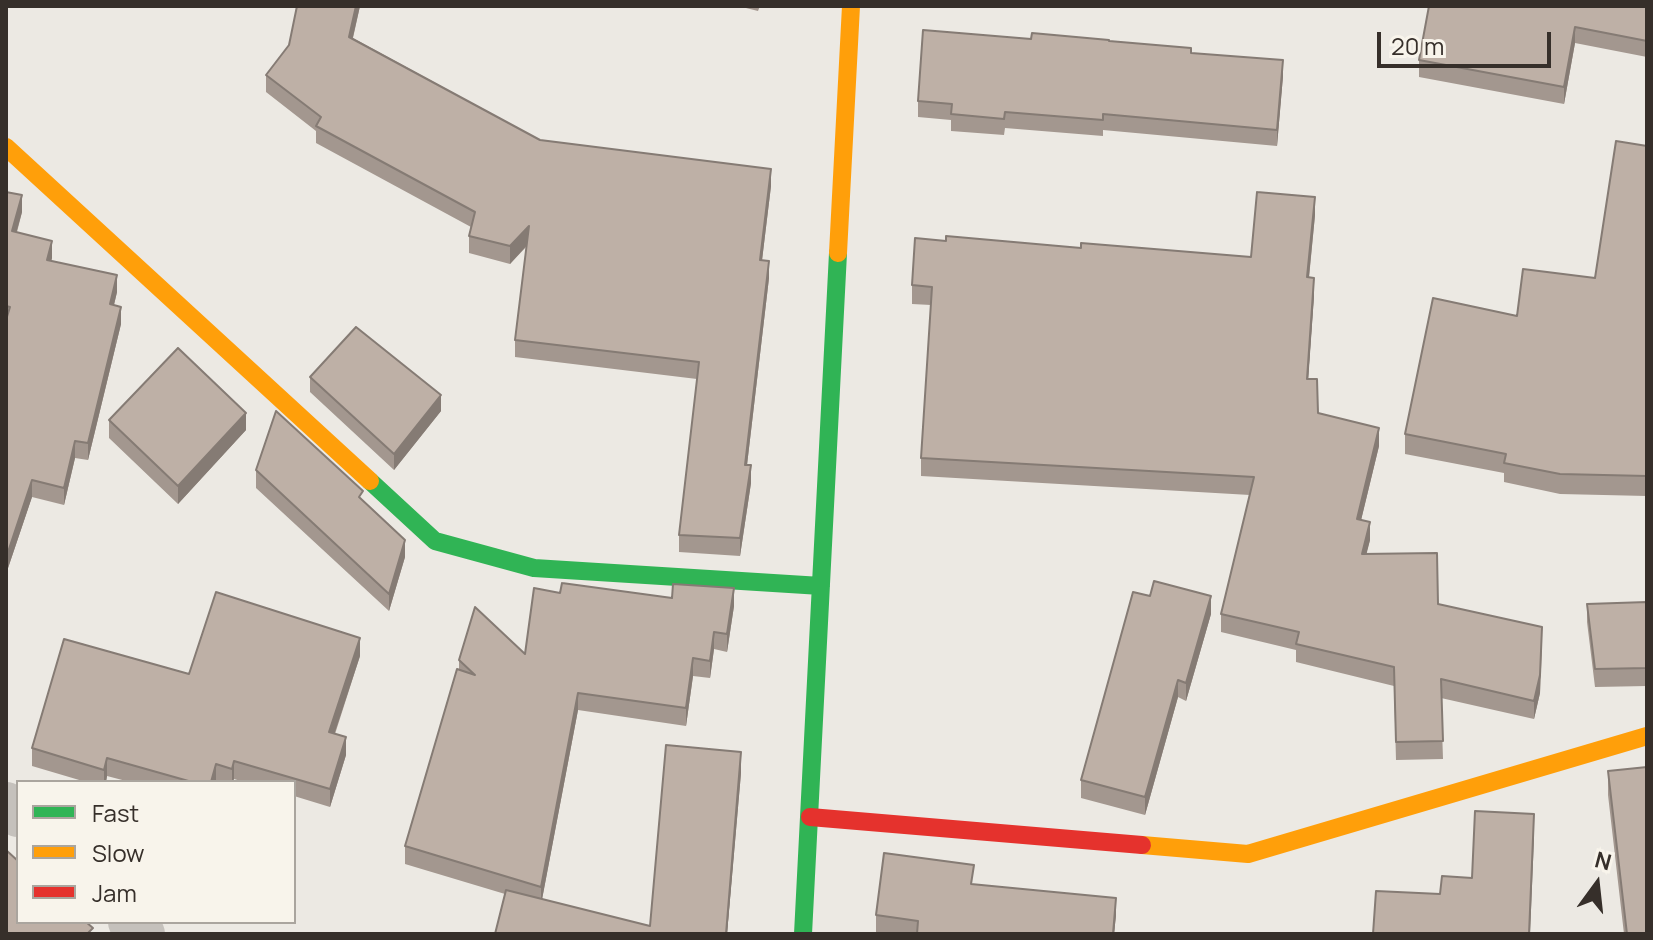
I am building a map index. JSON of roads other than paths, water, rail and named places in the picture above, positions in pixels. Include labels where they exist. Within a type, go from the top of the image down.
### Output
[{"type":"street","points":[[803,934],[851,6]]},
{"type":"street","points":[[6,147],[435,541],[534,568],[821,586]]},
{"type":"street","points":[[810,817],[1248,854],[1647,736]]}]
